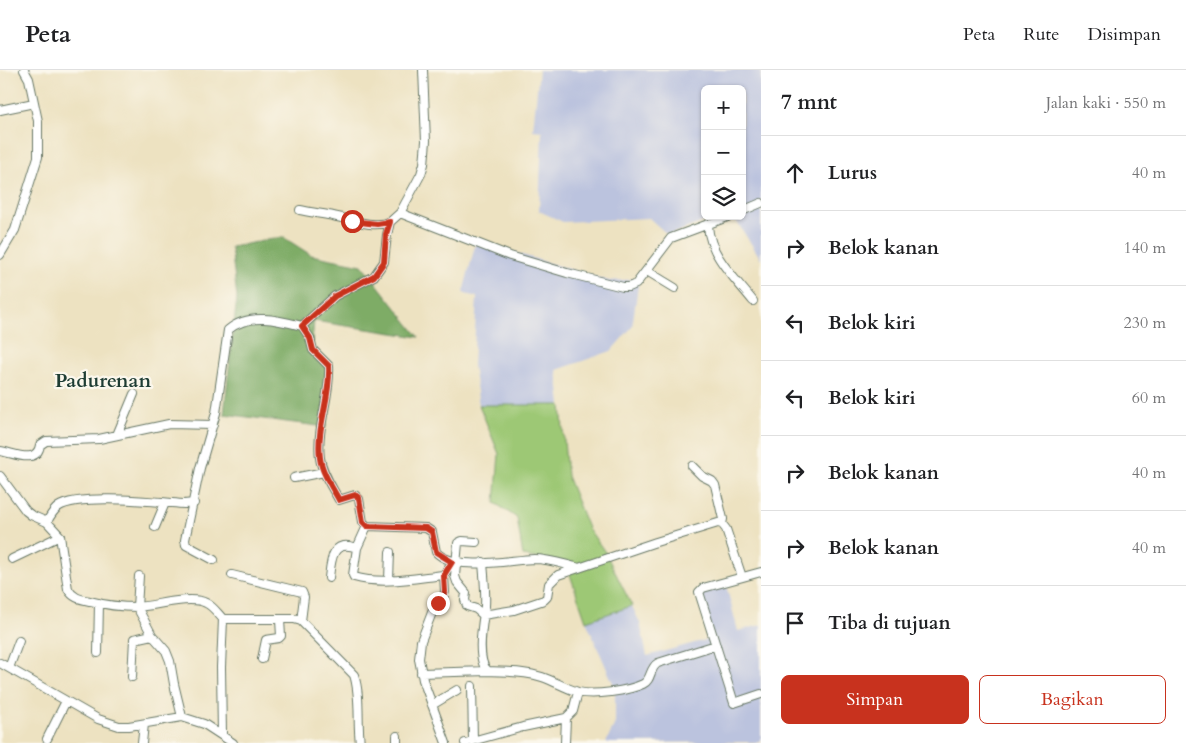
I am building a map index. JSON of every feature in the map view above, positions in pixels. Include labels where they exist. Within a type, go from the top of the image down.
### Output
[{"type":"street","points":[[0,255],[15,230],[38,157],[38,121],[29,79],[24,70]]},
{"type":"street","points":[[300,210],[361,223],[382,224],[390,222],[400,213],[421,174],[424,164],[426,141],[423,70]]},
{"type":"street","points":[[0,110],[34,103]]},
{"type":"street","points":[[746,209],[761,203]]},
{"type":"street","points":[[400,213],[510,256],[588,279],[629,287],[636,284],[671,238],[721,220]]},
{"type":"street","points":[[302,326],[335,296],[374,276],[384,262],[386,234],[390,222]]},
{"type":"street","points":[[708,226],[714,252],[754,301]]},
{"type":"street","points":[[647,271],[675,288]]},
{"type":"street","points":[[214,560],[185,543],[200,468],[213,425],[230,328],[252,320],[271,318],[302,326],[310,338],[313,350],[329,366],[320,436],[320,458],[324,472],[339,500],[355,495],[359,498],[363,522],[367,526],[426,528],[432,532],[436,552],[454,562],[536,559],[576,567]]},
{"type":"street","points":[[117,435],[134,394]]},
{"type":"street","points":[[0,451],[30,456],[36,455],[39,452],[40,445],[46,441],[99,439],[169,424],[213,425]]},
{"type":"street","points":[[692,466],[702,476],[712,480],[715,485],[723,519],[722,524],[742,577]]},
{"type":"street","points":[[294,478],[324,472]]},
{"type":"street","points":[[0,476],[26,511],[47,522],[60,536],[68,588],[71,595],[99,603],[137,607],[178,601],[201,602],[208,604],[223,619],[301,621],[354,675],[357,684],[360,743]]},
{"type":"street","points":[[47,522],[51,513],[59,506],[71,502],[108,500],[194,503]]},
{"type":"street","points":[[155,527],[164,503]]},
{"type":"street","points":[[476,542],[462,541],[458,543],[454,562],[457,582],[466,594],[467,606],[476,609],[483,615],[514,610],[544,600],[547,597],[549,584],[554,578],[576,567],[710,525],[722,524]]},
{"type":"street","points":[[367,526],[357,548],[353,576],[361,579],[388,580],[444,575]]},
{"type":"street","points":[[12,559],[60,536]]},
{"type":"street","points":[[329,578],[331,556],[334,552],[341,546],[357,548]]},
{"type":"street","points":[[388,580],[390,552]]},
{"type":"street","points":[[446,743],[421,674],[419,659],[420,647],[433,610],[445,592],[444,575],[454,562]]},
{"type":"street","points":[[483,562],[482,656],[483,665],[488,671]]},
{"type":"street","points":[[761,572],[703,588],[699,592],[734,703],[761,694]]},
{"type":"street","points":[[232,575],[302,592],[304,597],[301,621]]},
{"type":"street","points":[[139,576],[137,607],[152,635],[166,651],[170,661],[182,718]]},
{"type":"street","points":[[98,653],[99,603]]},
{"type":"street","points":[[222,735],[221,667],[223,619]]},
{"type":"street","points":[[262,659],[266,640],[281,636],[280,620]]},
{"type":"street","points":[[132,677],[134,639],[152,635]]},
{"type":"street","points":[[9,668],[19,641]]},
{"type":"street","points":[[421,674],[510,671],[541,676],[578,692],[598,694],[641,685],[648,680],[653,667],[658,663],[716,645]]},
{"type":"street","points":[[0,663],[98,720],[119,726],[182,718],[204,724],[233,743]]},
{"type":"street","points":[[472,686],[469,742],[523,727],[566,718],[573,711],[578,692]]},
{"type":"street","points":[[432,705],[457,690]]},
{"type":"street","points":[[47,739],[66,701]]},
{"type":"street","points":[[565,743],[566,718]]},
{"type":"street","points":[[142,743],[144,724]]},
{"type":"shaded area","points":[[539,70],[761,70],[761,259],[736,220],[746,220],[746,85],[701,85],[701,220],[709,220],[668,235],[649,218],[563,222],[539,211],[542,131],[533,130]]},
{"type":"shaded area","points":[[477,238],[499,248],[609,281],[639,279],[632,327],[611,351],[557,370],[561,405],[479,405],[473,365],[477,297],[463,293]]},
{"type":"shaded area","points":[[725,581],[738,631],[761,625],[761,742],[606,743],[615,723],[615,688],[586,621],[632,606],[640,623],[647,656],[713,638],[699,587]]},
{"type":"green space","points":[[283,237],[311,255],[362,265],[419,337],[314,321],[311,354],[328,367],[326,427],[224,414],[237,297],[231,247]]},
{"type":"green space","points":[[479,405],[561,405],[567,476],[588,528],[605,552],[632,606],[586,621],[566,563],[523,556],[517,518],[495,503],[499,454]]},
{"type":"district","name":"Padurenan","points":[[103,380]]},
{"type":"route","points":[[352,221],[377,224],[390,222],[386,234],[384,262],[374,276],[335,296],[302,326],[310,338],[313,350],[317,356],[327,362],[329,366],[320,436],[320,458],[324,472],[339,500],[355,495],[359,498],[361,501],[361,516],[367,526],[426,528],[432,532],[436,552],[452,562],[444,575],[444,596],[438,603]]}]
